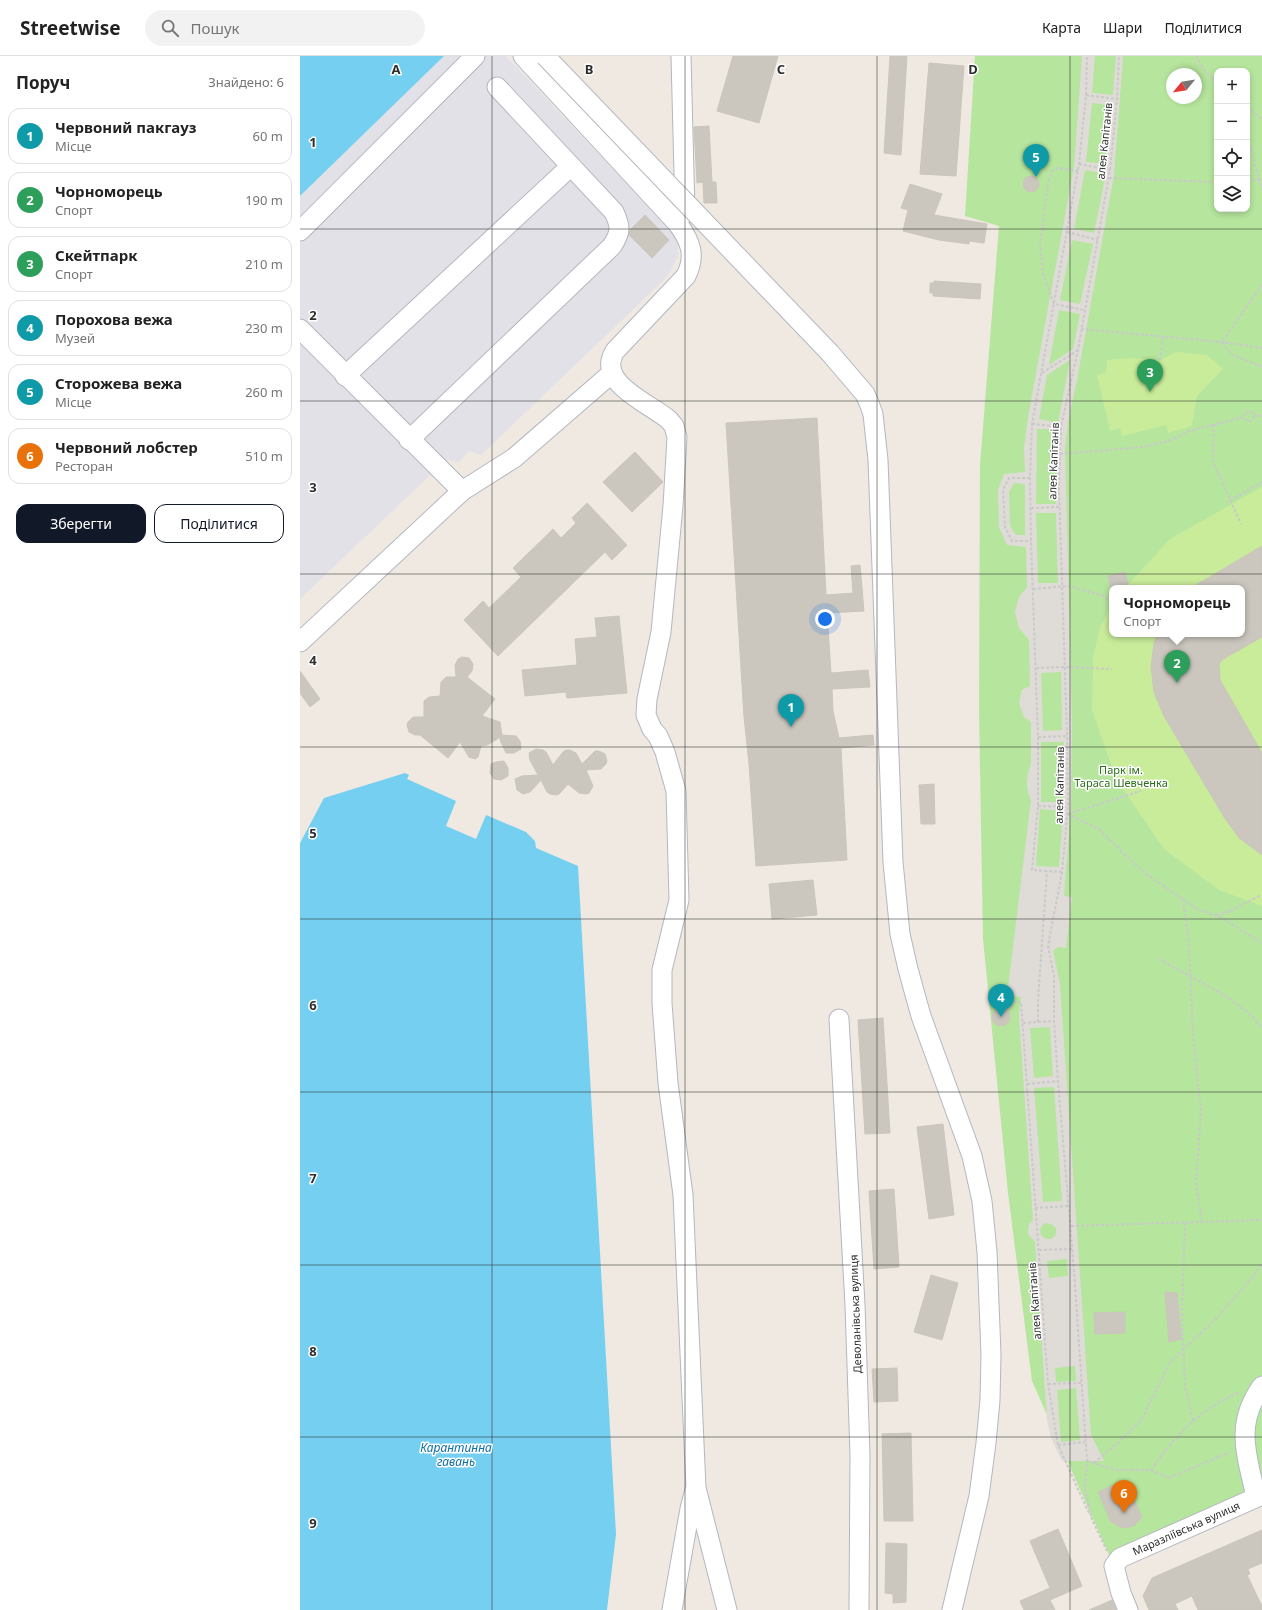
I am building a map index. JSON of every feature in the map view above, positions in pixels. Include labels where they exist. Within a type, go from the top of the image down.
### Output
[{"type":"street","points":[[300,231],[475,56]]},
{"type":"street","points":[[523,56],[678,224],[690,242],[692,258],[691,265],[686,276],[615,351],[610,361],[612,373],[620,384],[628,392],[669,420],[674,426],[676,437],[673,506],[661,632],[647,699],[646,715],[665,752],[676,791],[679,900],[662,970],[662,1003],[668,1083],[683,1195],[696,1488],[727,1610]]},
{"type":"street","points":[[545,56],[830,353],[865,394],[873,414],[878,460],[893,862],[900,934],[921,1016],[972,1156],[982,1202],[987,1252],[991,1354],[990,1400],[987,1436],[979,1496],[952,1610]]},
{"type":"street","points":[[681,56],[686,234]]},
{"type":"street","points":[[409,440],[612,246],[618,236],[620,224],[614,212],[497,87]]},
{"type":"street","points":[[345,376],[571,166]]},
{"type":"street","points":[[300,329],[345,376],[462,491]]},
{"type":"street","points":[[300,642],[462,491],[514,458],[612,373]]},
{"type":"street","name":"Деволанівська вулиця","points":[[839,1019],[856,1321],[860,1456],[858,1610]]},
{"type":"street","points":[[1259,1496],[1244,1445],[1244,1430],[1247,1416],[1257,1393],[1262,1386]]},
{"type":"street","points":[[672,1610],[690,1509],[696,1488]]},
{"type":"street","name":"Маразліївська вулиця","points":[[1114,1566],[1120,1558],[1259,1496]]},
{"type":"street","points":[[1114,1566],[1121,1593],[1128,1610]]},
{"type":"path","name":"алея Капітанів","points":[[1047,871],[1032,870],[1038,806],[1038,736],[1031,541],[1030,478],[1032,424],[1078,171],[1086,95],[1087,56]]},
{"type":"path","name":"алея Капітанів","points":[[1054,1021],[1054,976],[1048,946],[1062,872],[1068,807],[1068,736],[1061,586],[1059,489],[1061,426],[1078,350],[1109,178],[1117,99],[1119,56]]},
{"type":"path","points":[[1196,56],[1214,80]]},
{"type":"path","points":[[1086,95],[1117,99]]},
{"type":"path","points":[[1250,110],[1262,119]]},
{"type":"path","points":[[1248,140],[1262,189]]},
{"type":"path","points":[[1079,164],[1110,170]]},
{"type":"path","points":[[1078,171],[1058,168],[1052,171],[1048,184],[1040,245],[1043,273],[1054,304],[1085,310]]},
{"type":"path","points":[[1109,178],[1214,182]]},
{"type":"path","points":[[1250,181],[1260,179]]},
{"type":"path","points":[[1066,232],[1098,240]]},
{"type":"path","points":[[1222,342],[1262,284]]},
{"type":"path","points":[[1081,329],[1222,342],[1262,348]]},
{"type":"path","points":[[1160,360],[1163,337]]},
{"type":"path","points":[[1222,342],[1231,354],[1262,368]]},
{"type":"path","points":[[1042,373],[1078,350]]},
{"type":"path","points":[[1060,454],[1143,447],[1172,440],[1189,431],[1244,417],[1245,413],[1248,411],[1254,415],[1262,416]]},
{"type":"path","points":[[1244,417],[1246,420],[1250,421],[1254,415]]},
{"type":"path","points":[[1032,424],[1061,426]]},
{"type":"path","points":[[1214,424],[1213,462],[1241,524]]},
{"type":"path","points":[[1030,478],[1009,478],[1003,490],[1005,527],[1012,541],[1031,541]]},
{"type":"path","points":[[1230,501],[1262,482]]},
{"type":"path","points":[[1031,508],[1060,507]]},
{"type":"path","points":[[1033,590],[1068,586],[1101,595],[1109,600]]},
{"type":"path","points":[[1036,668],[1065,667],[1112,669]]},
{"type":"path","points":[[1038,736],[1068,736]]},
{"type":"path","points":[[1067,814],[1141,791]]},
{"type":"path","points":[[1038,806],[1068,807]]},
{"type":"path","points":[[1067,814],[1100,829],[1121,851],[1146,873],[1197,909],[1215,915],[1262,943]]},
{"type":"path","points":[[1038,1022],[1038,1001],[1047,871],[1062,872]]},
{"type":"path","points":[[1215,915],[1230,911],[1261,895]]},
{"type":"path","points":[[1183,899],[1189,943],[1193,1036],[1201,1111],[1196,1183],[1202,1222]]},
{"type":"path","points":[[1159,959],[1236,1002],[1254,1018],[1262,1028]]},
{"type":"path","name":"алея Капітанів","points":[[1007,1011],[1014,1002],[1021,1002],[1048,1384],[1058,1444],[1114,1566]]},
{"type":"path","points":[[1023,1022],[1054,1021],[1073,1249],[1087,1461],[1086,1488],[1091,1516]]},
{"type":"path","points":[[1027,1084],[1058,1081]]},
{"type":"path","points":[[1035,1208],[1069,1206]]},
{"type":"path","points":[[1071,1226],[1262,1220]]},
{"type":"path","points":[[1185,1223],[1182,1316],[1183,1349],[1185,1385],[1193,1421]]},
{"type":"path","points":[[1039,1250],[1073,1249]]},
{"type":"path","points":[[1094,1463],[1117,1444],[1142,1419],[1170,1362],[1218,1317],[1262,1265]]},
{"type":"path","points":[[1048,1384],[1082,1383]]},
{"type":"path","points":[[1151,1470],[1165,1450],[1193,1421],[1229,1397],[1242,1392]]},
{"type":"path","points":[[1058,1444],[1085,1442]]},
{"type":"path","points":[[1087,1461],[1116,1470],[1151,1470],[1169,1478],[1214,1460],[1244,1445]]},
{"type":"shaded area","points":[[444,56],[506,56],[672,232],[678,244],[678,256],[668,276],[481,455],[469,451],[459,462],[446,460],[300,599],[300,196]]},
{"type":"shaded area","points":[[1082,56],[1095,56],[1092,93],[1113,95],[1116,56],[1123,56],[1114,175],[1068,422],[1065,448],[1072,722],[1071,807],[1064,896],[1072,897],[1066,948],[1058,947],[1053,951],[1060,983],[1091,1435],[1104,1461],[1062,1461],[1051,1438],[1047,1420],[1035,1241],[1030,1237],[1028,1232],[1029,1224],[1033,1220],[1019,1015],[1021,997],[1007,996],[1031,800],[1027,783],[1031,764],[1031,722],[1024,717],[1019,703],[1022,690],[1030,686],[1029,640],[1019,628],[1015,612],[1019,597],[1027,587],[1026,547],[1007,545],[999,527],[998,490],[1004,474],[1025,472],[1024,449],[1028,417],[1074,167]],"holes":[[[1092,103],[1111,105],[1105,164],[1086,162]],[[1085,170],[1106,174],[1094,233],[1074,229]],[[1072,240],[1093,244],[1080,304],[1060,300]],[[1059,310],[1080,314],[1073,349],[1049,365]],[[1070,360],[1058,423],[1039,419],[1047,375]],[[1037,429],[1057,429],[1056,504],[1036,504]],[[1014,483],[1025,484],[1025,535],[1016,535],[1010,526],[1009,492]],[[1036,513],[1056,513],[1058,583],[1038,583]],[[1061,672],[1062,730],[1043,731],[1041,673]],[[1041,742],[1064,742],[1064,802],[1041,802]],[[1040,809],[1063,811],[1059,867],[1036,866]],[[1050,1027],[1053,1076],[1034,1078],[1030,1028]],[[1054,1087],[1062,1201],[1043,1202],[1034,1088]],[[1045,1223],[1051,1224],[1056,1228],[1056,1234],[1052,1239],[1046,1239],[1041,1235],[1040,1228]],[[1067,1259],[1068,1276],[1049,1278],[1047,1261]],[[1075,1366],[1076,1381],[1056,1382],[1055,1368]],[[1076,1388],[1080,1440],[1061,1442],[1057,1390]]]},
{"type":"green space","name":"Парк ім. Тараса Шевченка","points":[[975,56],[1262,56],[1262,1495],[1114,1566],[1032,1381],[1008,1193],[983,939],[979,710],[980,465],[999,226],[965,216]]},
{"type":"green space","points":[[1176,352],[1207,355],[1223,369],[1197,396],[1192,426],[1168,433],[1166,425],[1122,436],[1120,428],[1110,431],[1097,375],[1106,372],[1107,360],[1129,358],[1160,360]]},
{"type":"green space","points":[[1262,487],[1262,906],[1219,890],[1164,849],[1116,779],[1092,710],[1093,657],[1100,628],[1109,609],[1109,637],[1245,637],[1245,585],[1128,585],[1170,539]]},
{"type":"water","points":[[300,56],[444,56],[300,196]]},
{"type":"water","name":"Карантинна гавань","points":[[405,773],[409,775],[407,779],[456,801],[446,826],[476,839],[486,815],[526,832],[535,841],[536,848],[578,866],[616,1534],[607,1610],[300,1610],[300,843],[324,798]]},
{"type":"building","points":[[733,56],[778,56],[759,123],[717,111]]},
{"type":"building","points":[[890,56],[907,56],[901,155],[884,153]]},
{"type":"building","points":[[929,63],[964,66],[956,176],[920,174]]},
{"type":"building","points":[[709,126],[712,182],[716,182],[717,203],[704,203],[703,182],[697,183],[694,127]]},
{"type":"building","points":[[1031,176],[1037,178],[1039,184],[1037,190],[1031,192],[1025,190],[1023,184],[1025,178]]},
{"type":"building","points":[[910,184],[942,194],[934,215],[987,224],[984,243],[969,241],[969,244],[939,240],[903,231],[908,210],[901,208]]},
{"type":"building","points":[[645,215],[669,240],[652,258],[629,235],[630,230]]},
{"type":"building","points":[[934,281],[981,284],[980,299],[933,296],[933,293],[930,293],[930,283],[934,283]]},
{"type":"building","points":[[817,418],[826,595],[853,593],[851,566],[860,565],[864,611],[827,613],[831,673],[868,670],[870,687],[832,689],[833,711],[839,738],[873,735],[874,745],[841,748],[847,860],[756,866],[749,764],[744,717],[726,423]]},
{"type":"building","points":[[635,452],[663,482],[632,512],[603,482]]},
{"type":"building","points":[[587,503],[627,545],[612,560],[605,552],[498,656],[464,620],[483,601],[489,608],[521,577],[513,568],[553,529],[561,538],[576,523],[572,518]]},
{"type":"building","points":[[1262,546],[1262,637],[1223,659],[1219,664],[1220,680],[1262,753],[1262,855],[1239,838],[1224,817],[1164,716],[1154,692],[1151,667],[1154,643],[1157,637],[1245,637],[1245,585],[1196,585]]},
{"type":"building","points":[[1125,572],[1128,584],[1110,585],[1108,576]]},
{"type":"building","points":[[619,616],[627,693],[567,698],[566,692],[525,696],[522,670],[577,665],[575,639],[597,637],[595,618]]},
{"type":"building","points":[[462,657],[469,658],[473,664],[472,671],[467,677],[495,699],[482,716],[500,722],[502,735],[516,736],[520,741],[521,749],[514,753],[506,753],[500,740],[501,737],[487,745],[481,746],[478,757],[475,759],[469,757],[460,742],[448,758],[420,735],[415,735],[409,732],[407,725],[413,717],[424,717],[424,701],[429,697],[440,696],[441,682],[446,677],[456,677],[455,665],[458,659]]},
{"type":"building","points":[[300,671],[320,699],[310,707],[300,693]]},
{"type":"building","points":[[536,749],[546,752],[553,765],[566,750],[576,753],[582,764],[595,751],[605,754],[607,761],[601,769],[586,770],[593,786],[589,793],[579,793],[568,784],[557,795],[550,794],[547,792],[541,780],[530,792],[523,794],[517,790],[515,779],[522,776],[538,775],[530,760],[529,753]]},
{"type":"building","points":[[504,761],[508,768],[508,776],[501,780],[494,779],[490,773],[491,764]]},
{"type":"building","points":[[934,784],[935,824],[921,824],[919,785]]},
{"type":"building","points":[[813,880],[817,915],[772,919],[769,884]]},
{"type":"building","points":[[1001,1008],[1007,1011],[1010,1017],[1007,1023],[1001,1026],[995,1023],[992,1017],[995,1011]]},
{"type":"building","points":[[883,1018],[890,1133],[865,1134],[858,1020]]},
{"type":"building","points":[[943,1124],[954,1215],[929,1219],[917,1127]]},
{"type":"building","points":[[894,1189],[899,1267],[874,1269],[869,1191]]},
{"type":"building","points":[[931,1275],[958,1283],[942,1340],[914,1332]]},
{"type":"building","points":[[1165,1292],[1177,1293],[1181,1339],[1169,1342]]},
{"type":"building","points":[[1125,1312],[1125,1333],[1095,1334],[1094,1313]]},
{"type":"building","points":[[897,1368],[898,1401],[874,1402],[872,1369]]},
{"type":"building","points":[[911,1433],[913,1521],[884,1521],[882,1434]]},
{"type":"building","points":[[1125,1480],[1142,1517],[1134,1526],[1122,1528],[1111,1522],[1098,1492]]},
{"type":"building","points":[[1058,1529],[1082,1586],[1050,1600],[1055,1610],[1024,1610],[1020,1601],[1050,1588],[1030,1541]]},
{"type":"building","points":[[1262,1530],[1262,1563],[1248,1569],[1250,1574],[1247,1575],[1262,1606],[1262,1610],[1198,1610],[1192,1596],[1175,1604],[1178,1610],[1149,1610],[1143,1596],[1152,1578]]},
{"type":"building","points":[[886,1543],[907,1544],[906,1602],[893,1603],[893,1594],[885,1593]]},
{"type":"building","points":[[1112,1600],[1116,1610],[1089,1610]]},
{"type":"place","name":"Сторожева вежа","points":[[1036,177]]},
{"type":"place","name":"Скейтпарк","points":[[1150,392]]},
{"type":"place","name":"Чорноморець","points":[[1177,683]]},
{"type":"place","name":"Червоний пакгауз","points":[[791,727]]},
{"type":"place","name":"Порохова вежа","points":[[1001,1017]]},
{"type":"place","name":"Червоний лобстер","points":[[1124,1513]]}]
